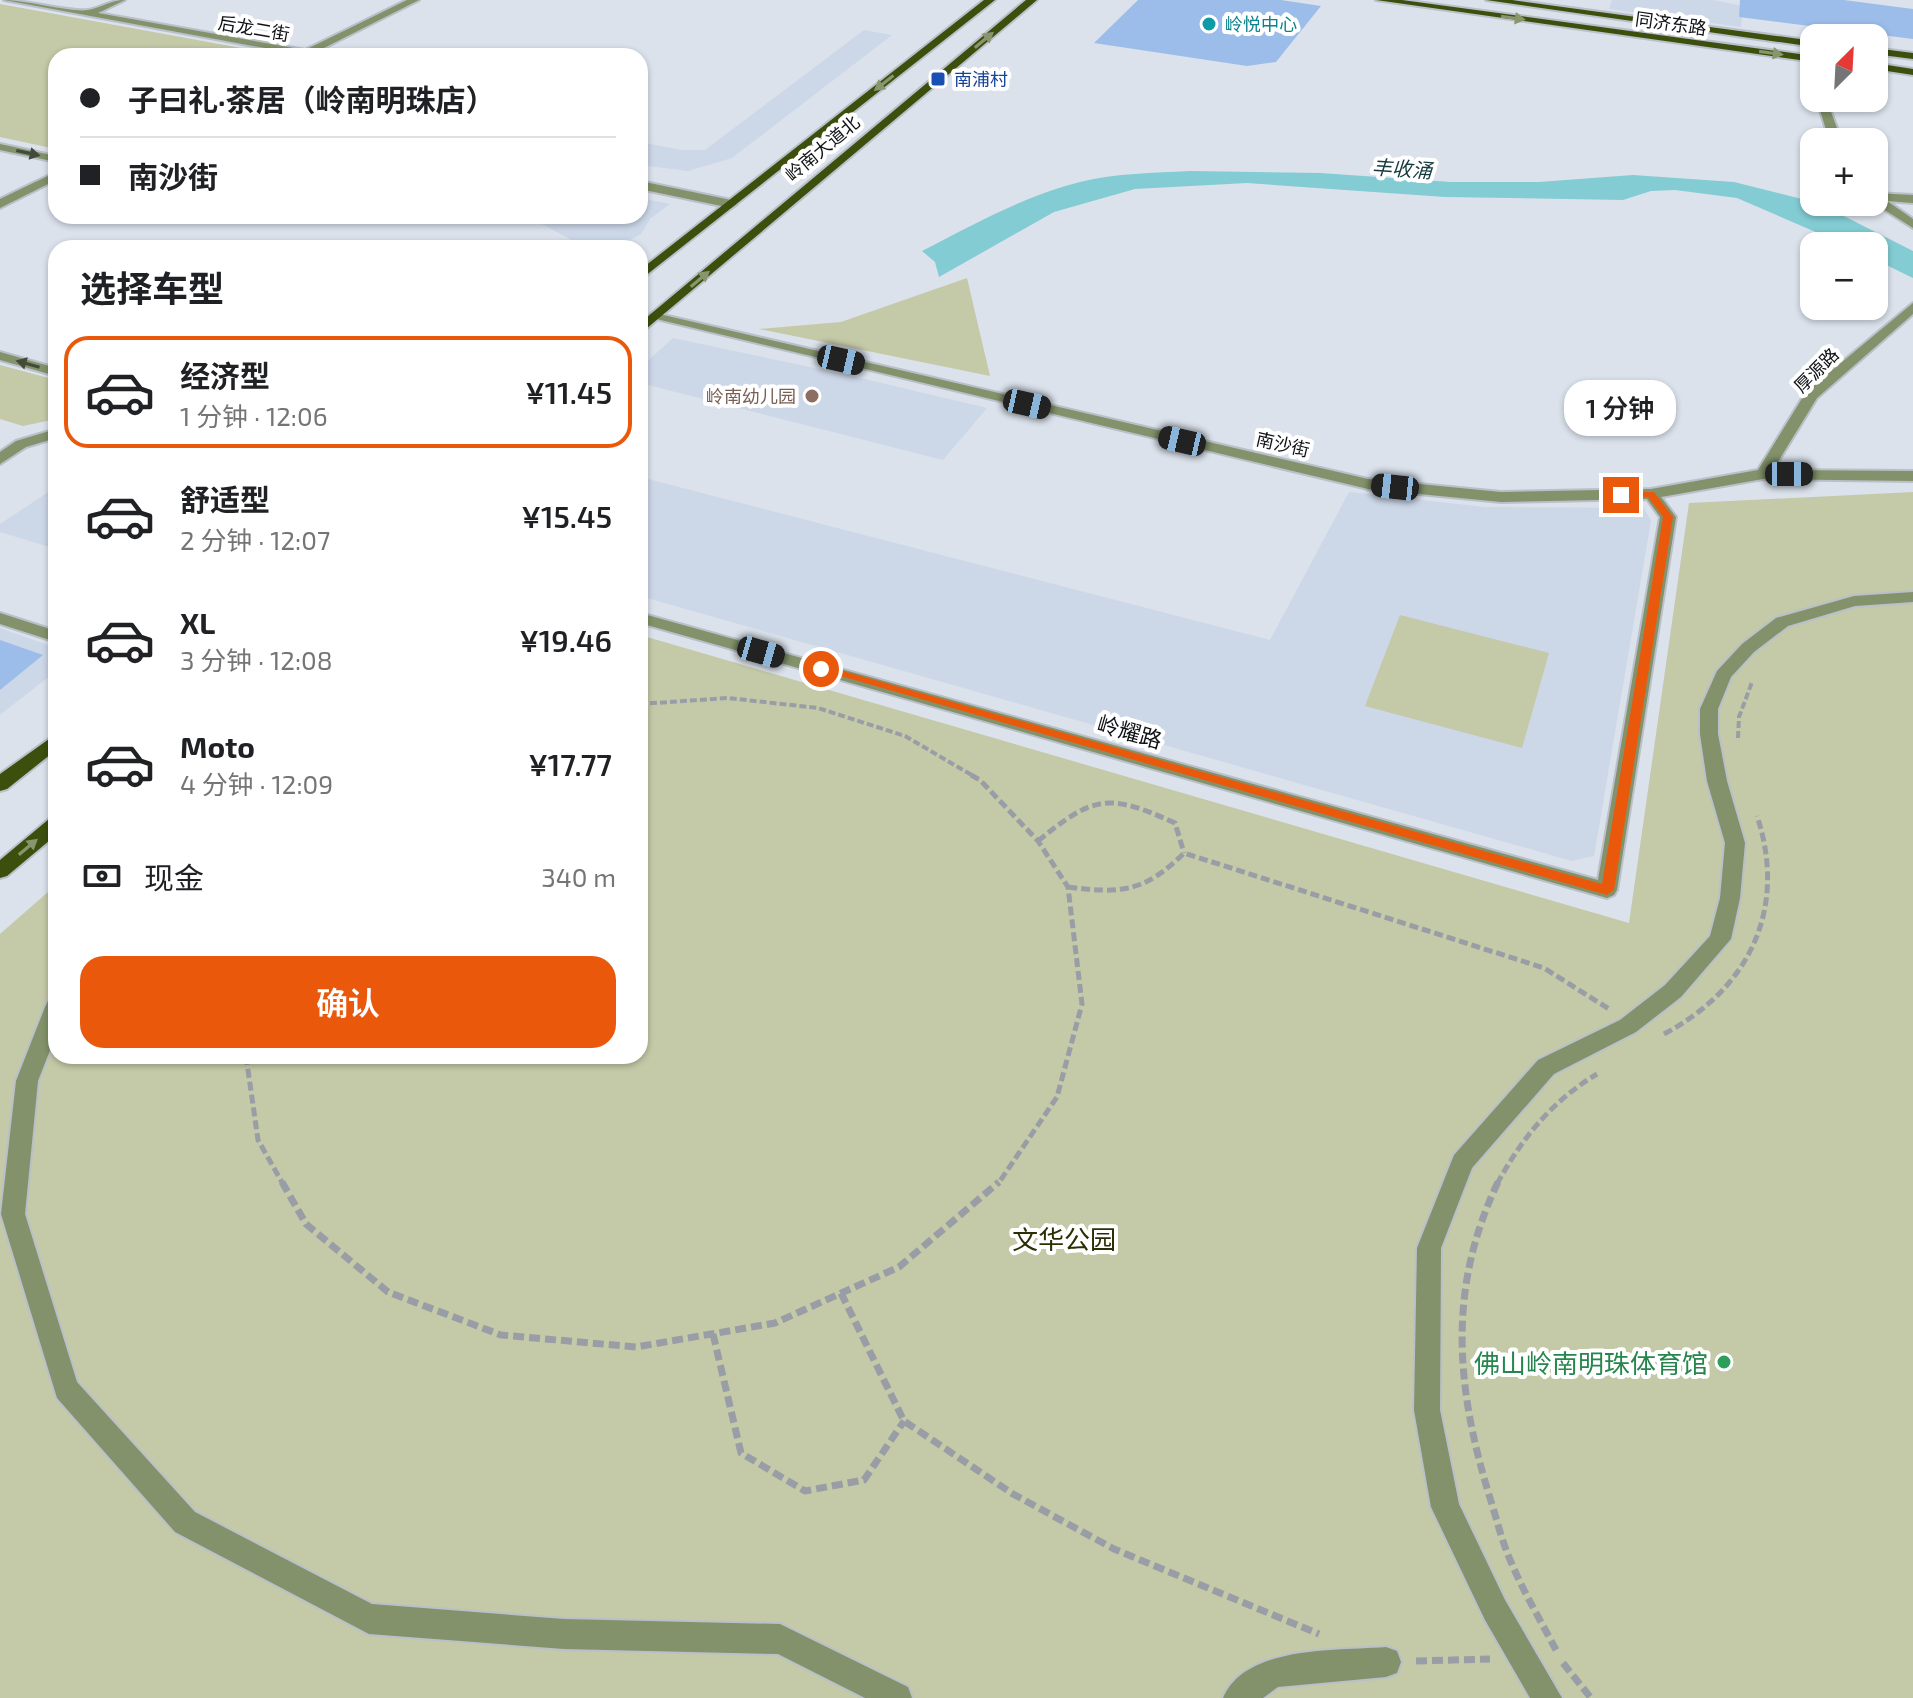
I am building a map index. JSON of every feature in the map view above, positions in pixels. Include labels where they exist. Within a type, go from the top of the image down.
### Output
[{"type":"main road","name":"岭南大道北","points":[[648,270],[990,0]]},
{"type":"main road","name":"岭南大道北","points":[[648,323],[1032,0]]},
{"type":"main road","name":"同济东路","points":[[1381,0],[1800,57]]},
{"type":"main road","name":"同济东路","points":[[1491,0],[1800,42]]},
{"type":"main road","points":[[1888,53],[1913,56]]},
{"type":"main road","points":[[1888,68],[1913,72]]},
{"type":"main road","points":[[840,118],[861,111],[876,113],[868,128],[848,144],[845,157]]},
{"type":"main road","points":[[0,784],[48,746]]},
{"type":"main road","points":[[0,871],[48,831]]},
{"type":"street","name":"后龙二街","points":[[9,0],[265,48]]},
{"type":"street","points":[[87,14],[120,0]]},
{"type":"street","points":[[316,48],[414,0]]},
{"type":"street","points":[[0,147],[48,157]]},
{"type":"street","points":[[0,204],[48,179]]},
{"type":"street","points":[[648,187],[731,204]]},
{"type":"street","points":[[1888,198],[1913,199]]},
{"type":"street","points":[[1888,207],[1913,224]]},
{"type":"street","name":"厚源路","points":[[1763,474],[1811,395],[1913,307]]},
{"type":"street","name":"南沙街","points":[[655,317],[1368,484],[1501,497],[1651,494],[1763,474],[1913,476]]},
{"type":"street","points":[[0,356],[48,370]]},
{"type":"street","points":[[0,459],[21,444],[48,436]]},
{"type":"street","points":[[0,438],[21,444]]},
{"type":"street","name":"岭耀路","points":[[648,620],[1607,890],[1668,517],[1651,494]]},
{"type":"street","points":[[1547,1698],[1520,1658],[1445,1507],[1427,1410],[1429,1248],[1462,1162],[1546,1067],[1628,1026],[1673,991],[1720,939],[1730,898],[1735,843],[1717,781],[1709,734],[1709,709],[1723,675],[1748,648],[1782,622],[1854,601],[1913,597]]},
{"type":"street","points":[[0,618],[48,634]]},
{"type":"street","points":[[48,1027],[27,1081],[13,1214],[66,1389],[185,1522],[369,1619],[564,1634],[780,1639],[897,1698]]},
{"type":"street","points":[[1238,1698],[1272,1672],[1386,1662]]},
{"type":"path","points":[[1737,751],[1739,717],[1751,683],[1758,675]]},
{"type":"path","points":[[247,1064],[258,1140],[306,1224],[388,1292],[501,1335],[636,1347],[775,1323],[899,1267],[995,1188],[1057,1097],[1082,1004],[1068,887],[1038,841],[980,780],[905,736],[818,708],[728,698],[648,703]]},
{"type":"path","points":[[1038,841],[1070,814],[1100,801],[1132,802],[1175,823],[1184,853]]},
{"type":"path","points":[[1184,853],[1544,968],[1615,1013],[1648,1044],[1700,1015],[1730,982],[1754,947],[1766,916],[1769,863],[1762,827],[1751,802]]},
{"type":"path","points":[[1068,887],[1111,893],[1143,888],[1164,875],[1184,853]]},
{"type":"path","points":[[1591,1698],[1561,1660],[1511,1563],[1478,1463],[1461,1384],[1461,1301],[1485,1207],[1509,1159],[1537,1124],[1576,1085],[1604,1070]]},
{"type":"path","points":[[841,1293],[904,1421],[1013,1494],[1114,1549],[1329,1638]]},
{"type":"path","points":[[713,1334],[741,1453],[805,1491],[864,1480],[904,1421]]},
{"type":"path","points":[[1386,1662],[1520,1658],[1553,1644]]},
{"type":"shaded area","points":[[1612,0],[1713,0],[1743,6],[1741,27],[1609,9]]},
{"type":"shaded area","points":[[864,30],[892,35],[732,158],[688,171],[648,166],[648,144],[681,150],[705,150]]},
{"type":"shaded area","points":[[648,200],[670,204],[648,222]]},
{"type":"shaded area","points":[[542,224],[647,224],[641,234],[630,240],[572,240]]},
{"type":"shaded area","name":"岭南幼儿园","points":[[673,338],[987,408],[943,460],[648,385],[648,361]]},
{"type":"shaded area","points":[[648,479],[1270,640],[1349,492],[1485,507],[1644,508],[1651,521],[1594,856],[1572,861],[648,598]]},
{"type":"shaded area","points":[[48,492],[48,547],[0,532],[0,524]]},
{"type":"shaded area","points":[[0,628],[48,645],[48,677],[0,715]]},
{"type":"green space","points":[[0,4],[241,48],[48,48],[48,147],[0,137]]},
{"type":"green space","points":[[967,278],[990,376],[759,329],[841,322]]},
{"type":"green space","points":[[0,365],[48,378],[48,421],[23,426],[0,419]]},
{"type":"green space","name":"文华公园","points":[[1913,492],[1913,1698],[0,1698],[0,934],[48,892],[48,1064],[648,1064],[648,637],[1629,923],[1689,503]]},
{"type":"green space","points":[[1400,615],[1549,653],[1522,748],[1365,706]]},
{"type":"water","points":[[1190,171],[1320,173],[1451,182],[1539,182],[1633,175],[1734,182],[1800,198],[1800,216],[1844,216],[1875,232],[1816,232],[1737,198],[1675,190],[1651,191],[1623,200],[1445,197],[1247,183],[1135,189],[1054,212],[939,277],[935,262],[922,251],[1039,195],[1080,182],[1135,174]]},
{"type":"water","points":[[1888,238],[1913,251],[1913,278],[1888,266]]},
{"type":"building","name":"岭悦中心","points":[[1138,0],[1281,0],[1321,6],[1276,62],[1247,66],[1094,43]]},
{"type":"building","points":[[1740,0],[1844,0],[1913,9],[1913,39],[1888,36],[1888,24],[1800,25],[1739,17]]},
{"type":"building","points":[[0,640],[43,655],[0,690]]},
{"type":"place","name":"岭悦中心","points":[[1209,24]]},
{"type":"place","name":"南浦村","points":[[938,79]]},
{"type":"place","name":"岭南幼儿园","points":[[812,396]]},
{"type":"place","name":"佛山岭南明珠体育馆","points":[[1724,1362]]},
{"type":"route","points":[[821,669],[1607,890],[1668,517],[1651,494],[1621,495]]},
{"type":"water label","name":"丰收涌","points":[[1402,168]]}]
